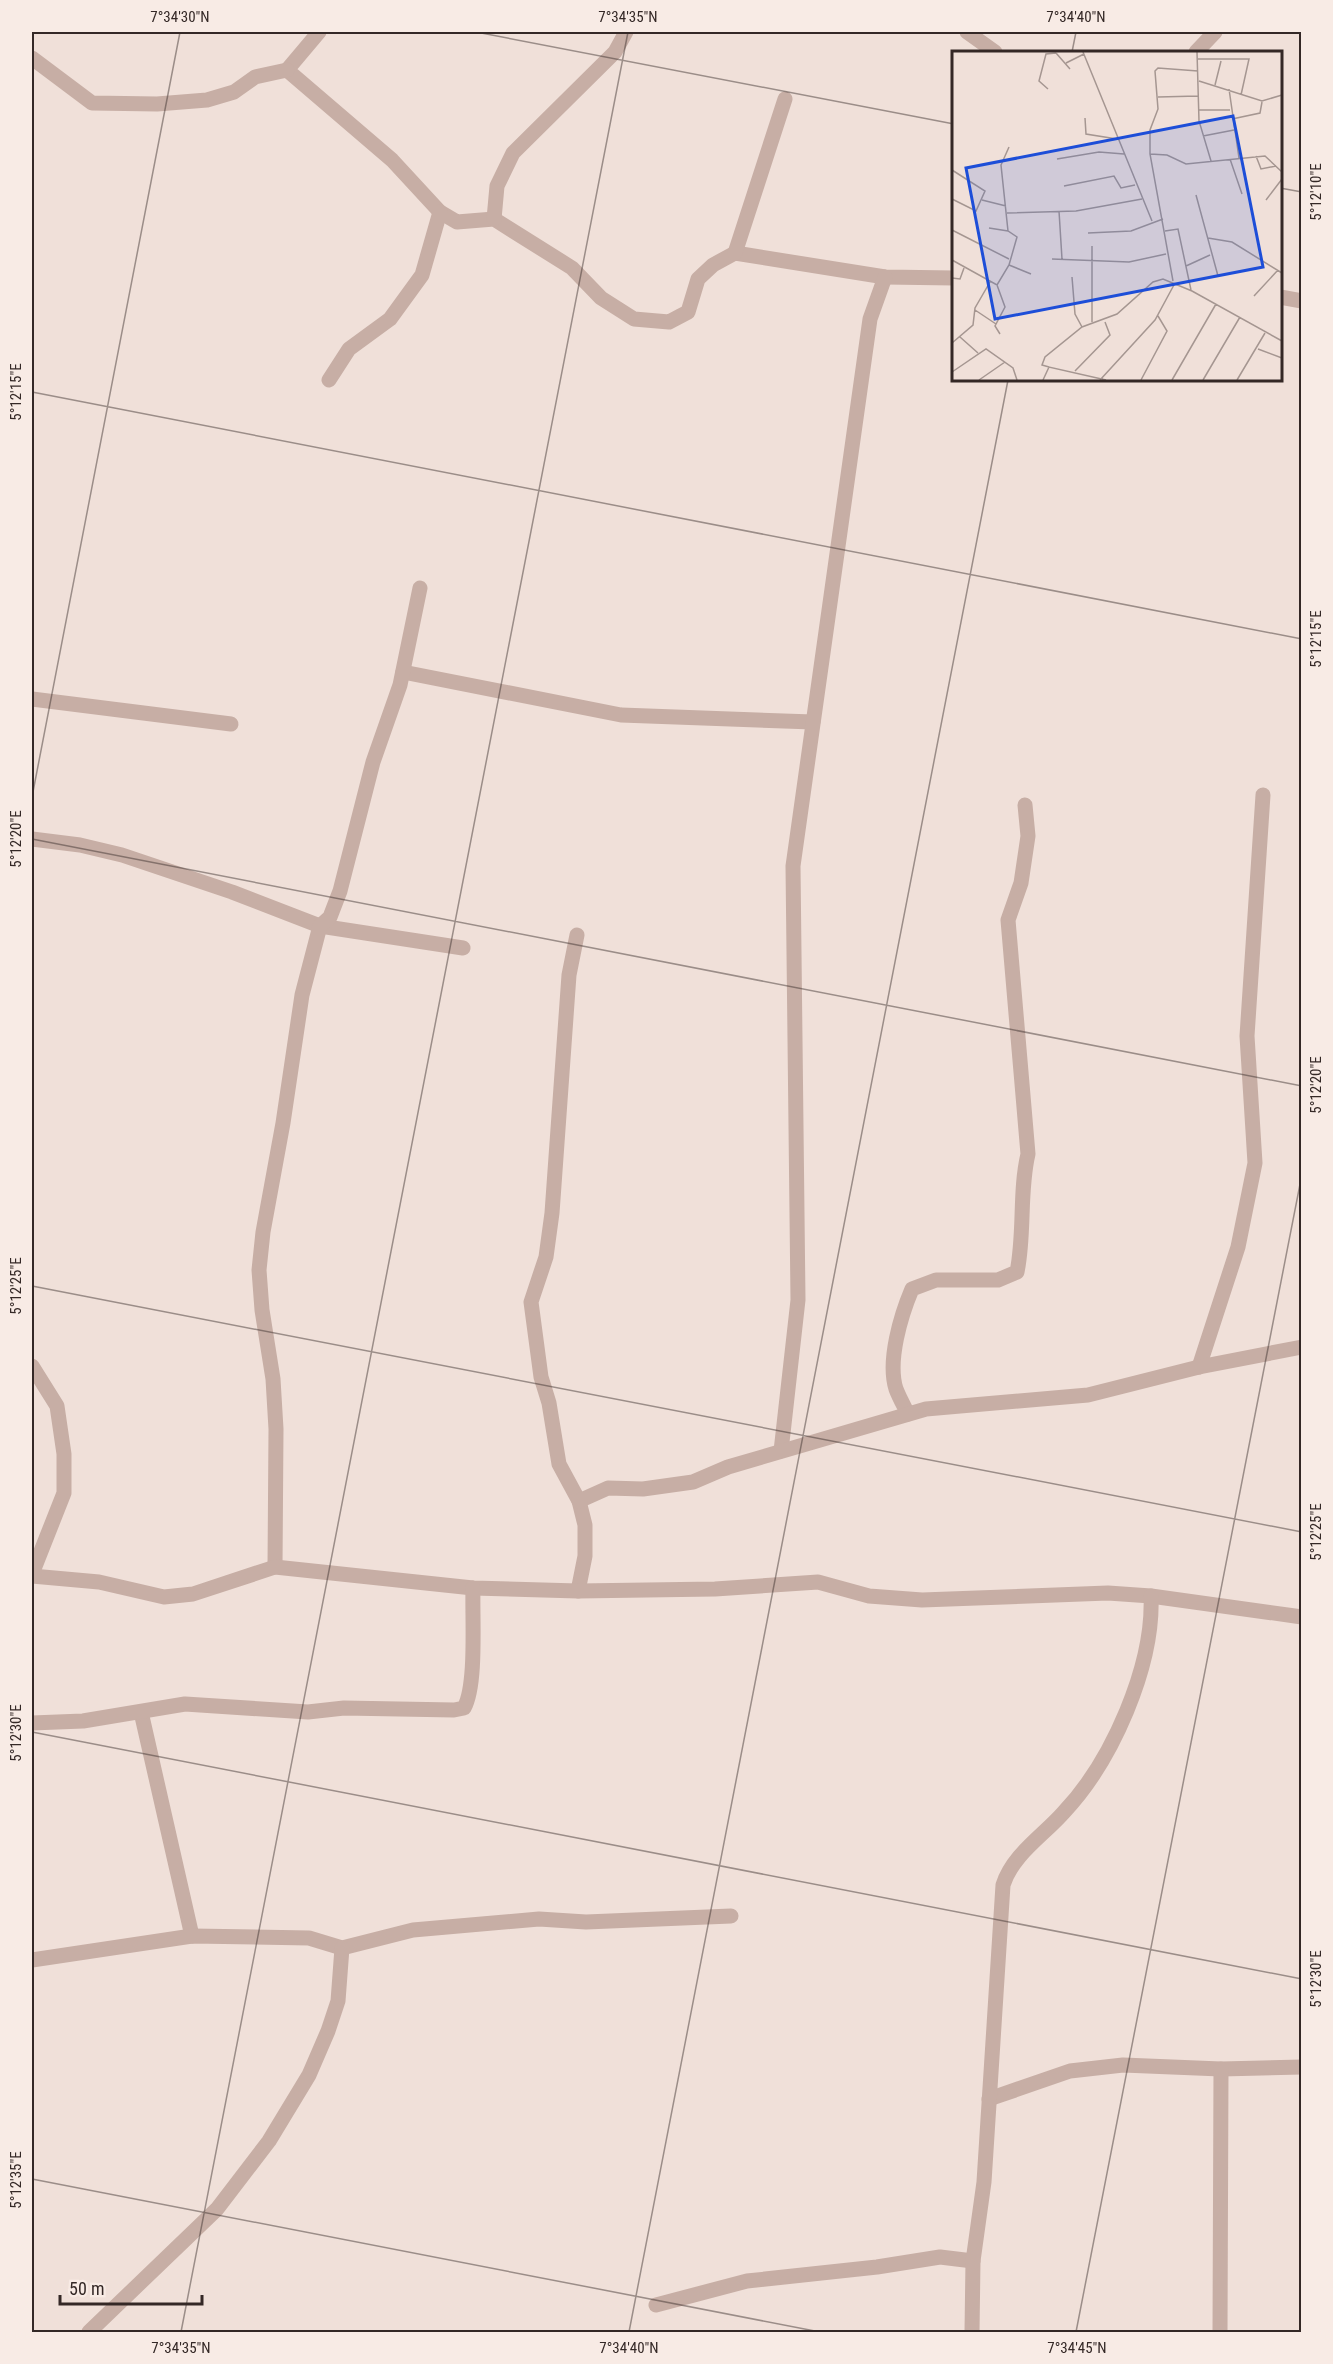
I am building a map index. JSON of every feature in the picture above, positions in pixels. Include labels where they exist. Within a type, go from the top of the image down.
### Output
[{"type":"street","points":[[32,58],[92,103],[157,104],[207,100],[234,92],[255,77],[288,70],[319,32]]},
{"type":"street","points":[[494,219],[497,186],[513,153],[615,52],[626,32]]},
{"type":"street","points":[[967,32],[994,51]]},
{"type":"street","points":[[1197,51],[1215,32]]},
{"type":"street","points":[[288,70],[392,160],[440,212],[457,222],[494,219],[572,268],[601,298],[634,319],[669,322],[688,312],[698,279],[713,264],[735,254],[885,277],[952,276]]},
{"type":"street","points":[[735,254],[785,99]]},
{"type":"street","points":[[328,380],[349,349],[390,319],[422,274],[440,212]]},
{"type":"street","points":[[781,1451],[798,1300],[793,866],[870,319],[885,277]]},
{"type":"street","points":[[1282,297],[1302,301]]},
{"type":"street","points":[[275,1567],[276,1429],[273,1379],[262,1310],[259,1270],[302,995],[320,926],[330,917],[337,899],[373,762],[403,672],[420,588]]},
{"type":"street","points":[[403,672],[621,715],[813,722]]},
{"type":"street","points":[[32,699],[231,724]]},
{"type":"street","points":[[1199,1367],[1238,1247],[1255,1162],[1247,1036],[1263,795]]},
{"type":"street","points":[[908,1414],[896,1388],[895,1351],[903,1311],[912,1289],[936,1280],[998,1280],[1017,1272],[1022,1246],[1024,1169],[1028,1154],[1008,920],[1021,883],[1028,836],[1025,805]]},
{"type":"street","points":[[32,839],[80,844],[122,855],[232,892],[320,926],[463,948]]},
{"type":"street","points":[[577,935],[569,975],[552,1213],[546,1257],[531,1302],[541,1377],[549,1403],[559,1464],[579,1501],[585,1525],[585,1545],[578,1591]]},
{"type":"street","points":[[579,1501],[608,1488],[643,1489],[693,1482],[728,1467],[908,1414],[960,1405],[1088,1395],[1199,1367],[1302,1347]]},
{"type":"street","points":[[32,1366],[57,1406],[64,1464],[64,1493],[32,1575],[99,1582],[164,1597],[193,1594],[275,1567],[472,1588],[578,1591],[715,1589],[818,1582],[869,1596],[922,1599],[1108,1593],[1151,1596],[1302,1617]]},
{"type":"street","points":[[32,1724],[57,1724],[185,1704],[308,1712],[344,1708],[454,1710],[464,1708],[469,1699],[471,1681],[472,1588]]},
{"type":"street","points":[[972,2332],[973,2260],[984,2182],[1003,1885],[1016,1859],[1065,1811],[1113,1738],[1141,1673],[1152,1621],[1151,1596]]},
{"type":"street","points":[[141,1712],[192,1936]]},
{"type":"street","points":[[32,1960],[192,1936],[309,1938],[342,1948],[413,1930],[539,1919],[586,1922],[730,1916]]},
{"type":"street","points":[[89,2332],[217,2209],[269,2141],[309,2075],[328,2031],[338,2001],[342,1948]]},
{"type":"street","points":[[989,2098],[1070,2071],[1123,2065],[1221,2069],[1302,2067]]},
{"type":"street","points":[[1220,2332],[1221,2069]]},
{"type":"street","points":[[656,2305],[747,2281],[877,2267],[940,2257],[973,2260]]}]
